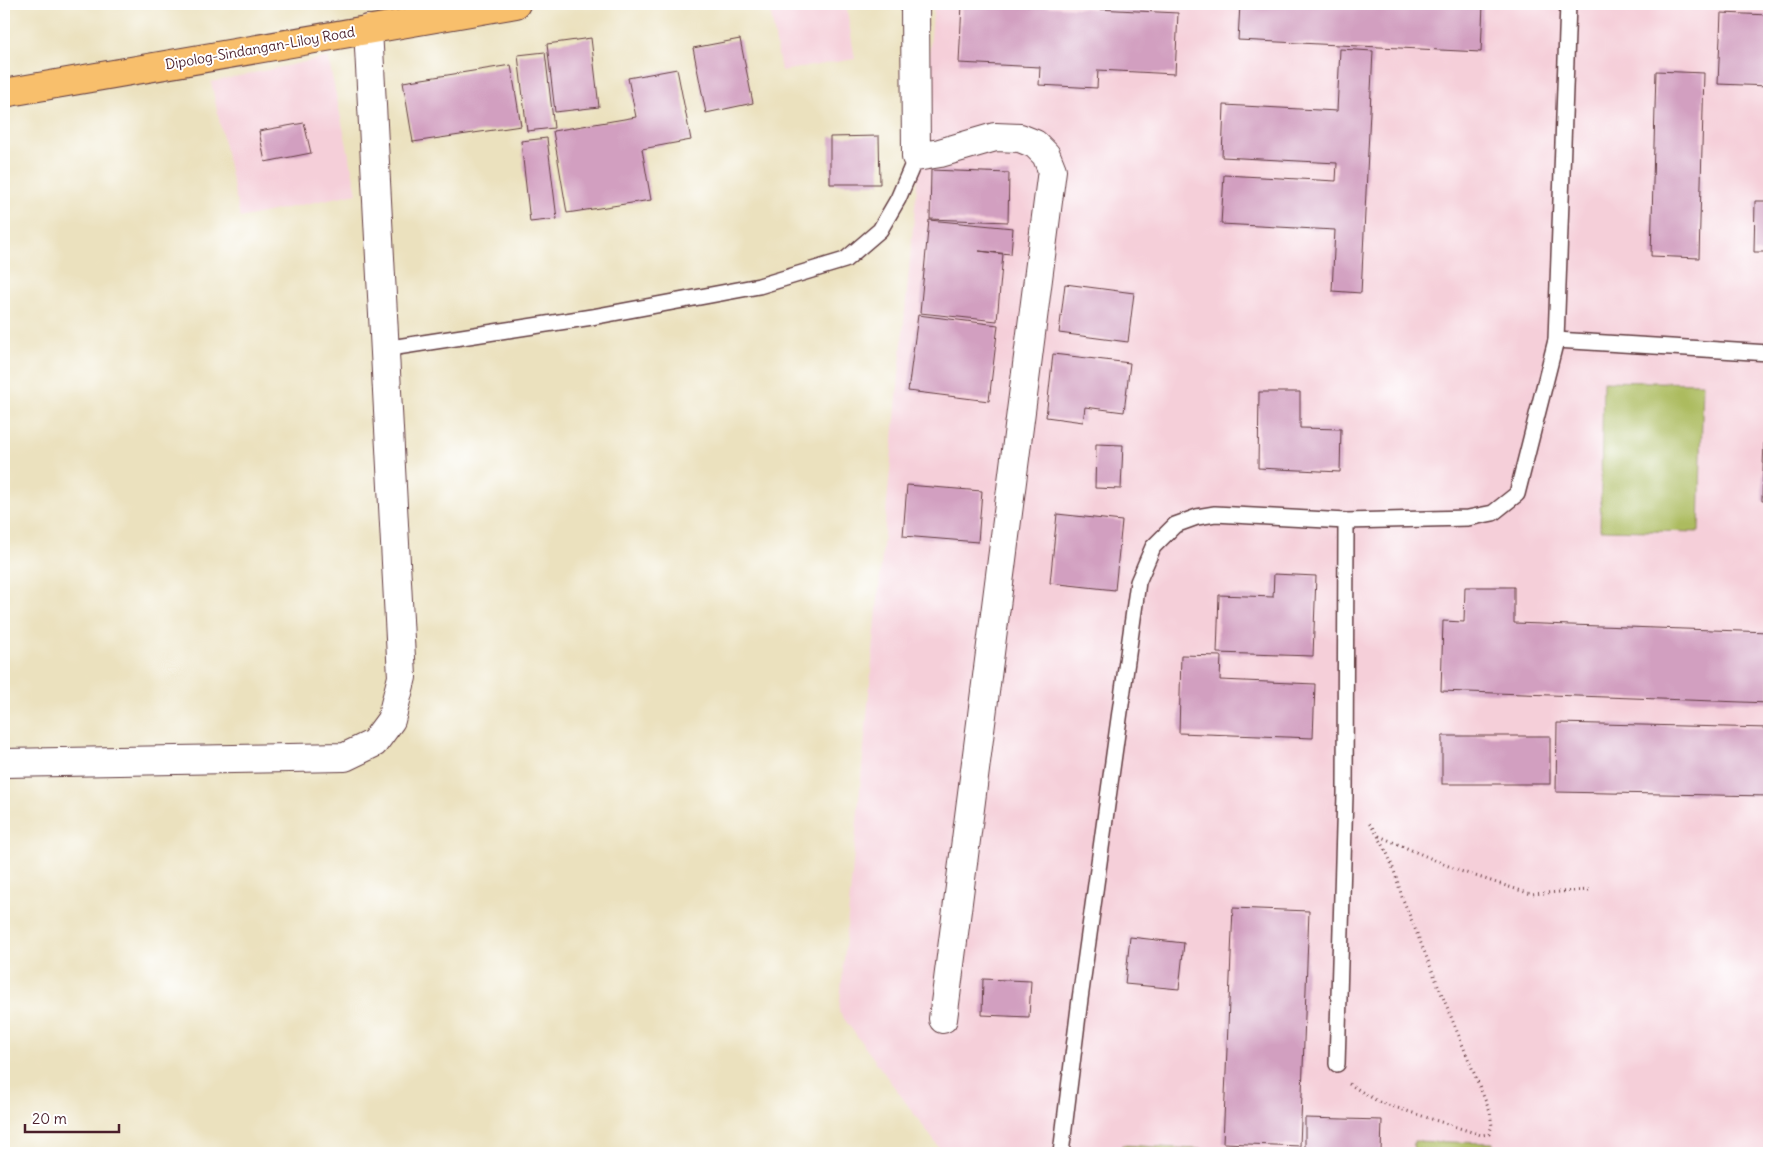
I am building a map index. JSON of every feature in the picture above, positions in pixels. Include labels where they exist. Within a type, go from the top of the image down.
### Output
[{"type":"highway","name":"Dipolog-Sindangan-Liloy Road","points":[[4,93],[516,4]]},
{"type":"street","points":[[915,4],[916,157],[940,153],[995,136],[1020,138],[1035,144],[1046,155],[1052,170],[943,1019]]},
{"type":"street","points":[[4,763],[345,757],[374,743],[391,720],[402,677],[368,29]]},
{"type":"lane","points":[[1061,1153],[1080,999],[1138,582],[1153,547],[1175,525],[1197,517],[1215,514],[1346,521],[1468,518],[1493,513],[1517,494],[1556,340],[1568,4]]},
{"type":"lane","points":[[384,349],[592,317],[759,286],[845,260],[880,230],[898,199],[916,157]]},
{"type":"lane","points":[[1556,340],[1769,353]]},
{"type":"lane","points":[[1337,1064],[1344,794],[1346,521]]},
{"type":"path","points":[[1337,1064],[1340,1078],[1378,1102],[1481,1135],[1490,1134],[1492,1126],[1490,1112],[1402,897],[1392,862],[1379,835],[1344,794]]},
{"type":"path","points":[[1379,835],[1460,872],[1531,894],[1589,890]]},
{"type":"shaded area","points":[[769,4],[846,4],[855,59],[781,71]]},
{"type":"shaded area","points":[[934,4],[1769,4],[1769,1153],[943,1153],[839,1012]]},
{"type":"shaded area","points":[[328,57],[357,193],[240,218],[211,82]]},
{"type":"green space","points":[[1603,381],[1703,383],[1699,532],[1600,530]]},
{"type":"green space","points":[[1414,1141],[1493,1143],[1493,1153],[1413,1153]]},
{"type":"green space","points":[[1122,1145],[1269,1153],[1122,1153]]},
{"type":"building","points":[[962,4],[1178,13],[1175,74],[1098,70],[1097,88],[1039,85],[1040,67],[959,63]]},
{"type":"building","points":[[1240,4],[1483,4],[1481,52],[1238,40]]},
{"type":"building","points":[[1721,13],[1769,15],[1769,86],[1718,84]]},
{"type":"building","points":[[591,38],[599,107],[555,112],[547,44]]},
{"type":"building","points":[[740,39],[753,103],[706,113],[693,48]]},
{"type":"building","points":[[1340,49],[1373,51],[1361,293],[1332,291],[1335,230],[1221,224],[1224,175],[1336,181],[1337,163],[1222,157],[1224,105],[1337,111]]},
{"type":"building","points":[[545,52],[554,128],[527,131],[518,55]]},
{"type":"building","points":[[511,65],[521,126],[413,142],[403,82]]},
{"type":"building","points":[[677,69],[691,140],[642,149],[651,200],[567,213],[553,131],[636,117],[628,78]]},
{"type":"building","points":[[1656,71],[1704,73],[1699,258],[1651,256]]},
{"type":"building","points":[[304,123],[311,153],[265,162],[259,131]]},
{"type":"building","points":[[879,136],[880,184],[830,184],[830,137]]},
{"type":"building","points":[[547,138],[557,219],[530,222],[521,141]]},
{"type":"building","points":[[931,170],[1009,173],[1008,222],[930,219]]},
{"type":"building","points":[[1755,201],[1769,201],[1769,252],[1754,252]]},
{"type":"building","points":[[929,220],[1013,228],[1011,254],[979,251],[1003,254],[997,321],[920,313]]},
{"type":"building","points":[[1065,284],[1134,293],[1128,342],[1059,333]]},
{"type":"building","points":[[918,315],[998,325],[989,401],[908,391]]},
{"type":"building","points":[[1053,354],[1130,363],[1124,412],[1085,407],[1083,422],[1046,417]]},
{"type":"building","points":[[1259,392],[1300,392],[1300,428],[1341,429],[1340,472],[1258,468]]},
{"type":"building","points":[[1764,439],[1769,440],[1769,501],[1762,501]]},
{"type":"building","points":[[1096,444],[1123,445],[1121,489],[1095,488]]},
{"type":"building","points":[[907,485],[982,491],[978,542],[903,536]]},
{"type":"building","points":[[1057,514],[1122,521],[1115,590],[1050,583]]},
{"type":"building","points":[[1274,574],[1316,576],[1313,656],[1217,653],[1219,595],[1273,597]]},
{"type":"building","points":[[1465,587],[1514,587],[1514,623],[1769,632],[1769,703],[1441,691],[1443,621],[1464,622]]},
{"type":"building","points":[[1181,655],[1221,656],[1220,680],[1315,684],[1313,738],[1179,733]]},
{"type":"building","points":[[1557,723],[1769,728],[1769,796],[1556,792]]},
{"type":"building","points":[[1442,736],[1550,736],[1550,784],[1442,784]]},
{"type":"building","points":[[1233,908],[1309,911],[1300,1146],[1223,1143]]},
{"type":"building","points":[[1130,937],[1184,943],[1179,989],[1125,984]]},
{"type":"building","points":[[983,979],[1031,981],[1029,1017],[982,1015]]},
{"type":"building","points":[[1305,1118],[1382,1120],[1381,1153],[1305,1153]]}]
